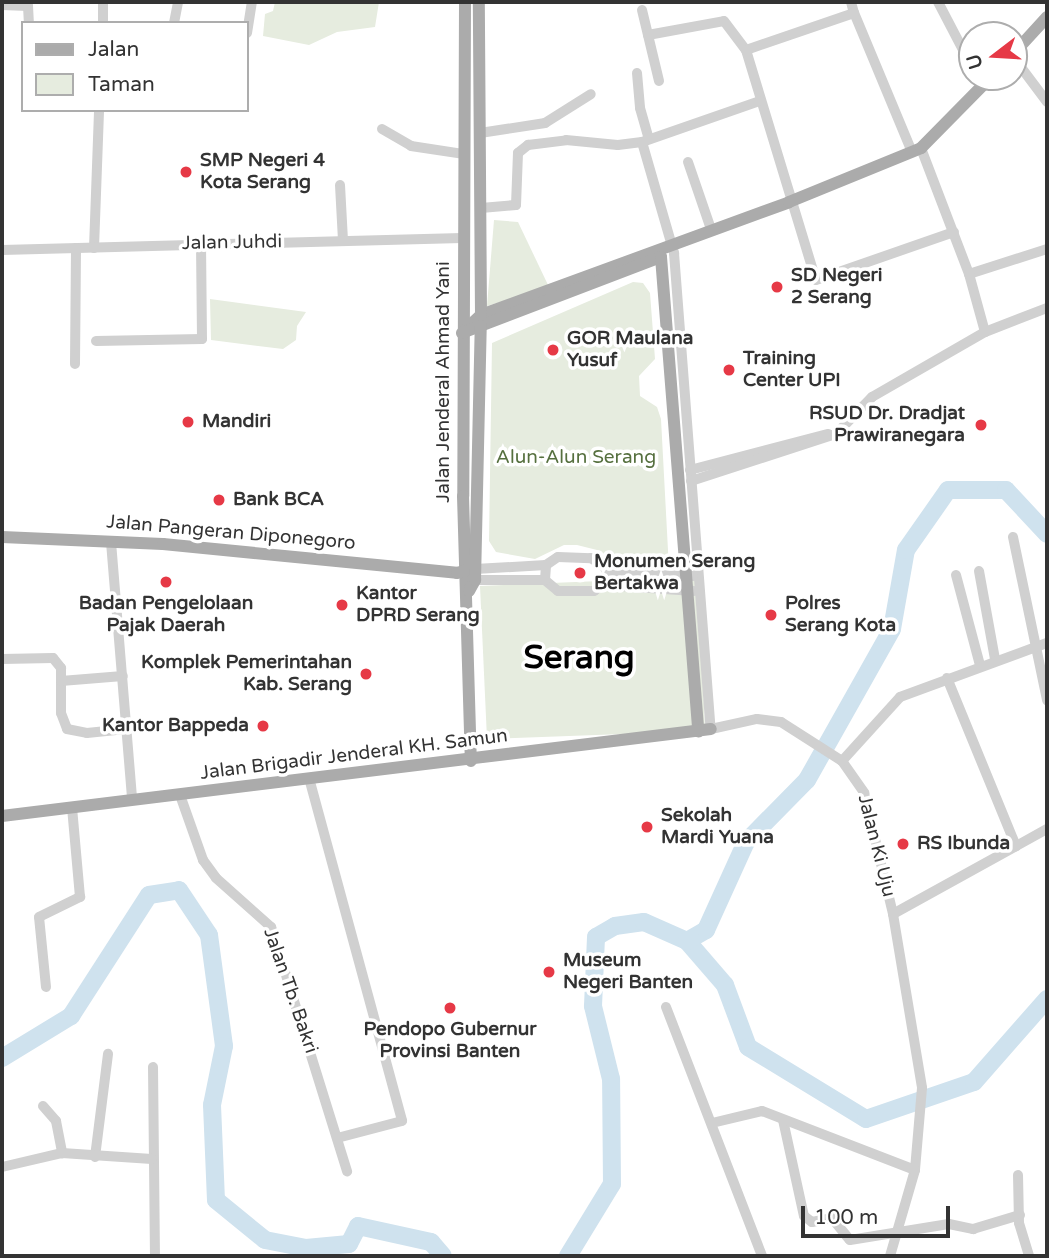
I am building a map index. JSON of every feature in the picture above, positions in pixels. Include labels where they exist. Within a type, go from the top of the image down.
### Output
[{"type":"main road","name":"Jalan Jenderal Ahmad Yani","points":[[465,2],[462,333],[471,761]]},
{"type":"main road","name":"Jalan Jenderal Ahmad Yani","points":[[468,577],[481,321],[479,2]]},
{"type":"main road","points":[[1028,39],[1047,17]]},
{"type":"main road","points":[[462,333],[481,321],[588,279],[671,242],[789,202],[917,150],[973,91]]},
{"type":"main road","points":[[465,103],[481,103]]},
{"type":"main road","points":[[588,279],[661,257],[674,330],[684,591],[704,730]]},
{"type":"main road","name":"Jalan Pangeran Diponegoro","points":[[2,537],[111,542],[468,577]]},
{"type":"main road","name":"Jalan Brigadir Jenderal KH. Samun","points":[[2,816],[471,761],[704,730]]},
{"type":"street","points":[[103,2],[103,21]]},
{"type":"street","points":[[174,21],[178,2]]},
{"type":"street","points":[[248,28],[253,2]]},
{"type":"street","points":[[937,2],[958,41]]},
{"type":"street","points":[[2,5],[29,6],[29,21]]},
{"type":"street","points":[[746,50],[852,7],[954,232],[985,332]]},
{"type":"street","points":[[642,10],[659,81]]},
{"type":"street","points":[[648,35],[724,22],[746,50],[789,202],[817,281],[954,232]]},
{"type":"street","points":[[637,74],[646,141],[671,242],[674,330],[691,481],[704,730]]},
{"type":"street","points":[[1028,76],[1047,102]]},
{"type":"street","points":[[480,133],[533,127],[591,94]]},
{"type":"street","points":[[481,208],[516,205],[518,153],[527,145],[566,141],[646,141],[760,101]]},
{"type":"street","points":[[94,248],[99,112]]},
{"type":"street","points":[[382,129],[411,146],[464,154]]},
{"type":"street","points":[[688,162],[711,229]]},
{"type":"street","points":[[340,185],[343,241]]},
{"type":"street","name":"Jalan Juhdi","points":[[2,250],[462,238]]},
{"type":"street","points":[[96,341],[202,339],[201,245]]},
{"type":"street","points":[[75,364],[76,248]]},
{"type":"street","points":[[969,274],[1047,249]]},
{"type":"street","points":[[691,481],[836,434],[872,397],[985,332],[1047,308]]},
{"type":"street","points":[[690,470],[819,434],[836,434]]},
{"type":"street","points":[[1013,537],[1047,700]]},
{"type":"street","points":[[111,542],[132,800]]},
{"type":"street","points":[[468,577],[546,565],[558,557],[591,558],[610,574],[697,576]]},
{"type":"street","points":[[545,580],[546,565]]},
{"type":"street","points":[[979,571],[995,659]]},
{"type":"street","points":[[606,584],[610,574]]},
{"type":"street","points":[[956,575],[980,665]]},
{"type":"street","points":[[468,577],[545,580],[558,591],[594,591],[606,584],[698,591]]},
{"type":"street","points":[[839,758],[900,697],[995,659],[1047,643]]},
{"type":"street","points":[[2,659],[53,658],[61,668],[61,712],[68,729],[87,733],[126,729]]},
{"type":"street","points":[[61,681],[123,676]]},
{"type":"street","points":[[947,678],[1016,846]]},
{"type":"street","name":"Jalan Ki Uju","points":[[704,730],[757,719],[793,728],[839,758],[864,793],[894,914],[922,1088],[915,1170],[890,1256]]},
{"type":"street","points":[[309,778],[402,1121],[337,1138]]},
{"type":"street","name":"Jalan Tb. Bakri","points":[[180,795],[204,860],[216,878],[271,927],[347,1171]]},
{"type":"street","points":[[46,987],[39,917],[80,897],[72,807]]},
{"type":"street","points":[[894,914],[1047,829]]},
{"type":"street","points":[[666,1007],[762,1256]]},
{"type":"street","points":[[95,1157],[108,1054]]},
{"type":"street","points":[[153,1067],[155,1256]]},
{"type":"street","points":[[43,1105],[56,1121],[62,1153]]},
{"type":"street","points":[[712,1123],[755,1109],[915,1170]]},
{"type":"street","points":[[783,1120],[807,1221],[832,1218],[850,1240],[949,1224],[973,1229],[1020,1215]]},
{"type":"street","points":[[2,1167],[62,1153],[152,1159]]},
{"type":"street","points":[[1017,1175],[1020,1215],[1029,1256]]},
{"type":"green space","points":[[275,2],[379,2],[375,27],[337,32],[309,45],[263,36],[265,14],[273,11]]},
{"type":"green space","points":[[494,220],[518,222],[549,287],[487,306]]},
{"type":"green space","name":"Alun-Alun Serang","points":[[633,282],[643,283],[650,293],[655,359],[639,376],[640,396],[657,407],[661,419],[669,569],[621,570],[601,551],[577,545],[564,545],[535,559],[496,552],[489,541],[492,343]]},
{"type":"green space","points":[[210,299],[306,312],[297,326],[296,340],[283,349],[211,340]]},
{"type":"green space","points":[[699,577],[705,731],[487,739],[480,586]]},
{"type":"waterway","points":[[568,1256],[612,1184],[611,1079],[593,1006],[596,937],[615,926],[644,922],[687,941],[706,930],[746,842],[807,780],[892,629],[906,550],[948,490],[1006,490],[1047,534]]},
{"type":"waterway","points":[[2,1058],[71,1016],[149,895],[179,890],[209,935],[224,1046],[212,1105],[216,1200],[265,1240],[306,1248],[349,1244],[358,1226],[431,1242],[443,1256]]},
{"type":"waterway","points":[[687,941],[725,985],[748,1047],[866,1119],[974,1082],[1047,999]]},
{"type":"place","name":"SMP Negeri 4 Kota Serang","points":[[186,172]]},
{"type":"place","name":"SD Negeri 2 Serang","points":[[777,287]]},
{"type":"place","name":"GOR Maulana Yusuf","points":[[553,350]]},
{"type":"place","name":"Training Center UPI","points":[[729,370]]},
{"type":"place","name":"Mandiri","points":[[188,422]]},
{"type":"place","name":"RSUD Dr. Dradjat Prawiranegara","points":[[981,425]]},
{"type":"place","name":"Bank BCA","points":[[219,500]]},
{"type":"place","name":"Monumen Serang Bertakwa","points":[[580,573]]},
{"type":"place","name":"Badan Pengelolaan Pajak Daerah","points":[[166,582]]},
{"type":"place","name":"Kantor DPRD Serang","points":[[342,605]]},
{"type":"place","name":"Polres Serang Kota","points":[[771,615]]},
{"type":"place","name":"Komplek Pemerintahan Kab. Serang","points":[[366,674]]},
{"type":"place","name":"Kantor Bappeda","points":[[263,726]]},
{"type":"place","name":"Sekolah Mardi Yuana","points":[[647,827]]},
{"type":"place","name":"RS Ibunda","points":[[903,844]]},
{"type":"place","name":"Museum Negeri Banten","points":[[549,972]]},
{"type":"place","name":"Pendopo Gubernur Provinsi Banten","points":[[450,1008]]},
{"type":"district","name":"Serang","points":[[579,658]]}]
